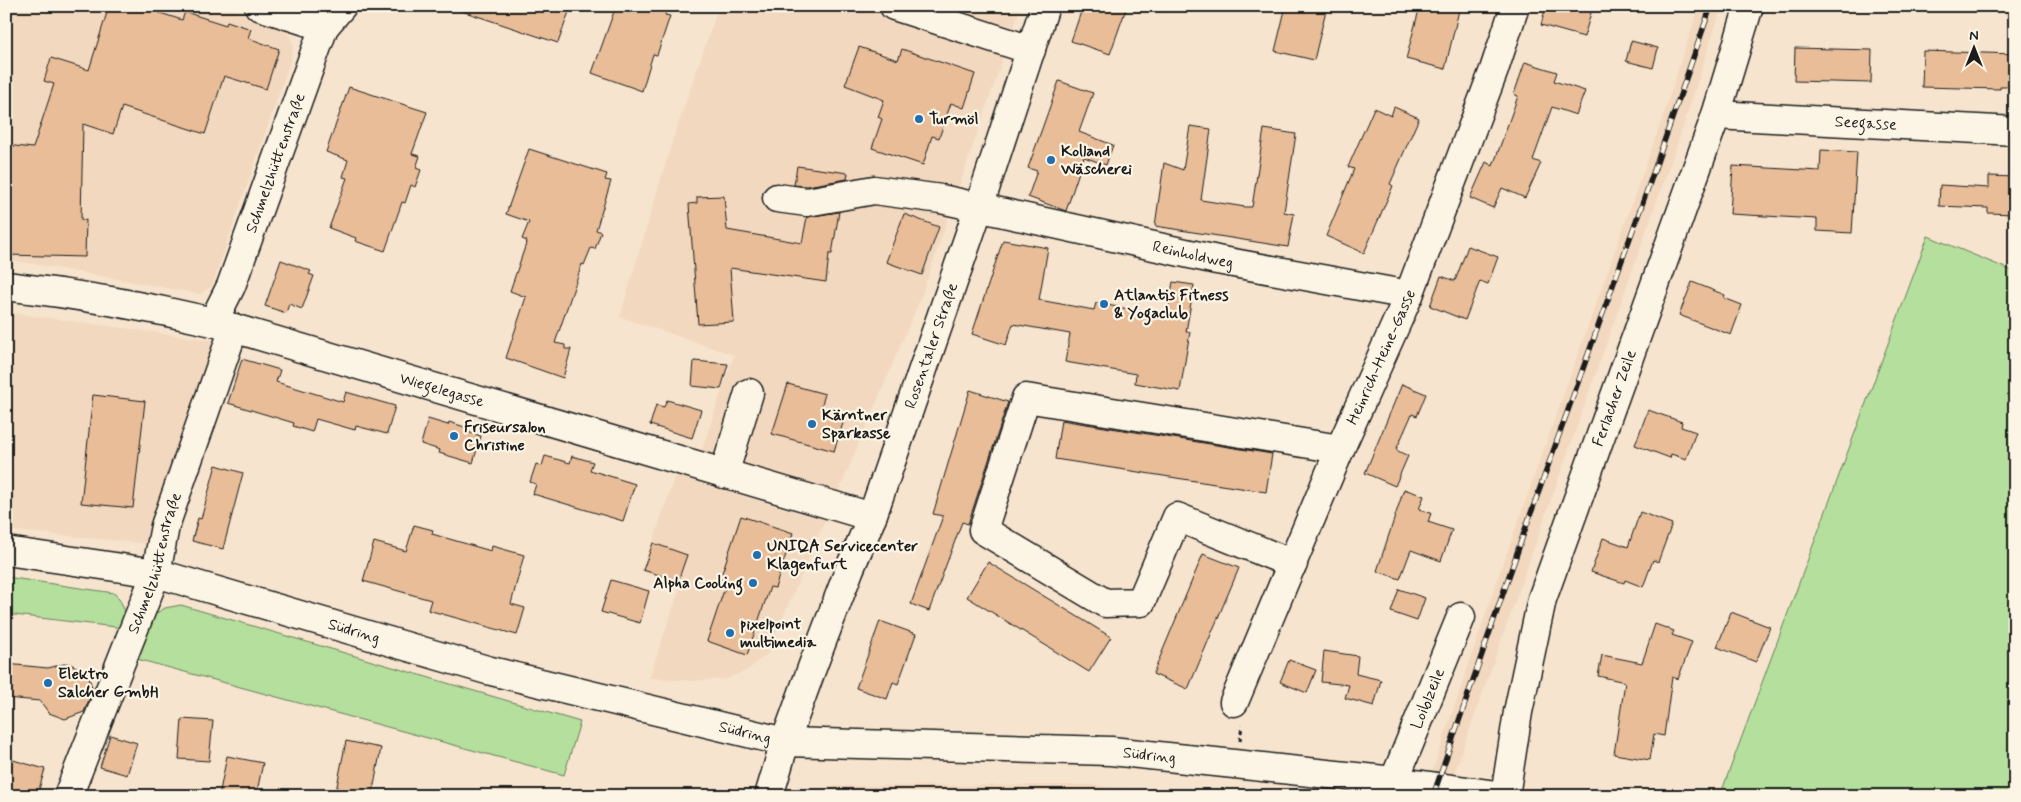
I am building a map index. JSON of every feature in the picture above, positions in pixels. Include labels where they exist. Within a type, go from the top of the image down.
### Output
[{"type":"street","points":[[260,6],[324,27]]},
{"type":"street","name":"Schmelzhüttenstraße","points":[[68,796],[156,574],[165,526],[224,325],[232,286],[324,27],[342,6]]},
{"type":"street","points":[[894,6],[1030,50]]},
{"type":"street","name":"Rosentaler Straße","points":[[768,796],[785,742],[850,568],[872,517],[979,207],[1045,6]]},
{"type":"street","name":"Heinrich-Heine-Gasse","points":[[1234,702],[1340,449],[1409,295],[1494,70],[1515,6]]},
{"type":"street","name":"Ferlacher Zeile","points":[[1493,795],[1518,712],[1542,599],[1716,115],[1749,6]]},
{"type":"street","name":"Seegasse","points":[[1716,115],[2015,131]]},
{"type":"street","name":"Reinholdweg","points":[[777,198],[807,202],[874,190],[941,199],[1217,260],[1409,295]]},
{"type":"street","name":"Wiegelegasse","points":[[6,286],[76,294],[150,307],[224,325],[872,517]]},
{"type":"street","points":[[724,474],[749,393]]},
{"type":"street","points":[[1293,564],[1177,517],[1141,602],[1105,604],[983,530],[1026,398],[1340,449]]},
{"type":"street","name":"Südring","points":[[6,551],[156,574],[487,670],[785,742],[1111,751],[1394,781],[1493,795]]},
{"type":"street","name":"Loiblzeile","points":[[1394,781],[1461,618]]},
{"type":"path","points":[[1234,702],[1245,705],[1236,764]]},
{"type":"shaded area","points":[[6,6],[221,6],[283,26],[293,46],[291,59],[212,286],[200,294],[6,259]]},
{"type":"shaded area","points":[[719,6],[1021,6],[921,297],[837,495],[700,455],[734,355],[620,317],[672,142]]},
{"type":"shaded area","points":[[1699,6],[1722,6],[1682,130],[1446,796],[1424,796],[1499,575],[1661,122]]},
{"type":"shaded area","points":[[6,312],[211,340],[217,352],[151,544],[6,530]]},
{"type":"shaded area","points":[[675,476],[825,520],[767,654],[749,669],[727,679],[695,681],[649,678],[681,585],[643,572]]},
{"type":"shaded area","points":[[1093,785],[1188,796],[823,796],[827,786]]},
{"type":"green space","points":[[1928,236],[2015,272],[2015,796],[1754,796],[1721,793]]},
{"type":"green space","points":[[6,577],[114,593],[124,609],[124,628],[6,614]]},
{"type":"green space","points":[[181,605],[580,722],[564,775],[137,659],[153,615],[165,608]]},
{"type":"building","points":[[109,6],[138,6],[182,20],[185,12],[226,25],[227,21],[251,29],[248,38],[279,49],[266,89],[224,76],[205,134],[122,107],[113,134],[83,124],[81,220],[86,220],[85,257],[6,255],[6,145],[33,148],[54,84],[44,81],[51,58],[89,70]]},
{"type":"building","points":[[460,6],[571,6],[558,43],[459,10]]},
{"type":"building","points":[[616,6],[668,6],[665,15],[670,16],[657,55],[653,54],[642,91],[592,73]]},
{"type":"building","points":[[1083,6],[1127,6],[1110,54],[1071,41]]},
{"type":"building","points":[[1286,6],[1327,6],[1314,60],[1275,51]]},
{"type":"building","points":[[1420,6],[1460,6],[1445,69],[1406,59]]},
{"type":"building","points":[[1546,6],[1593,6],[1584,37],[1541,25]]},
{"type":"building","points":[[1631,41],[1658,48],[1653,68],[1626,61]]},
{"type":"building","points":[[859,47],[898,60],[902,49],[975,74],[964,108],[951,103],[939,138],[932,136],[923,165],[872,148],[882,119],[878,117],[884,100],[845,85]]},
{"type":"building","points":[[1795,48],[1872,50],[1871,83],[1794,81]]},
{"type":"building","points":[[1923,51],[2015,54],[2015,86],[2000,86],[2000,89],[1922,87]]},
{"type":"building","points":[[1525,62],[1557,72],[1554,81],[1585,91],[1576,115],[1552,107],[1533,160],[1541,163],[1525,198],[1502,188],[1493,208],[1470,198],[1486,162],[1493,166],[1518,96],[1514,94]]},
{"type":"building","points":[[1059,81],[1093,93],[1079,132],[1113,145],[1106,165],[1084,157],[1066,211],[1028,197],[1037,171],[1028,168]]},
{"type":"building","points":[[349,87],[427,112],[412,154],[420,156],[416,168],[421,170],[415,187],[411,185],[405,203],[402,202],[385,251],[355,241],[356,238],[329,228],[347,178],[343,177],[348,160],[326,152]]},
{"type":"building","points":[[1394,107],[1419,118],[1390,184],[1393,186],[1364,253],[1326,236],[1354,169],[1348,167],[1374,108],[1391,116]]},
{"type":"building","points":[[1190,126],[1211,129],[1201,200],[1245,207],[1252,207],[1264,129],[1296,134],[1284,212],[1294,214],[1288,247],[1155,226],[1164,163],[1183,170]]},
{"type":"building","points":[[529,149],[607,174],[605,180],[611,181],[596,230],[601,232],[595,249],[591,248],[584,265],[582,264],[555,343],[565,345],[565,349],[571,349],[563,378],[506,358],[526,297],[510,291],[527,241],[522,239],[529,222],[506,214]]},
{"type":"building","points":[[1821,150],[1857,152],[1852,233],[1817,231],[1817,219],[1730,214],[1733,166],[1820,171]]},
{"type":"building","points":[[797,166],[848,173],[847,179],[807,186],[794,185]]},
{"type":"building","points":[[1989,176],[2015,177],[2015,214],[1988,213],[1988,208],[1939,206],[1940,185],[1989,188]]},
{"type":"building","points":[[724,196],[727,230],[802,243],[807,217],[839,212],[832,254],[829,254],[826,282],[730,268],[734,322],[698,324],[689,204],[697,203],[697,197]]},
{"type":"building","points":[[904,214],[939,227],[922,275],[886,262]]},
{"type":"building","points":[[1003,240],[1048,248],[1039,300],[1094,310],[1096,303],[1167,316],[1173,282],[1194,285],[1186,332],[1190,332],[1180,391],[1135,383],[1136,374],[1065,362],[1070,334],[1013,324],[1006,345],[972,334]]},
{"type":"building","points":[[1468,246],[1498,257],[1488,284],[1480,281],[1465,320],[1430,306],[1441,276],[1455,281]]},
{"type":"building","points":[[281,260],[311,271],[309,274],[314,276],[302,309],[289,304],[286,313],[265,306]]},
{"type":"building","points":[[1692,282],[1725,295],[1724,298],[1742,305],[1731,335],[1679,315]]},
{"type":"building","points":[[242,359],[280,370],[276,382],[343,402],[346,392],[395,406],[387,434],[356,426],[355,430],[316,419],[312,432],[293,426],[294,423],[228,403]]},
{"type":"building","points":[[694,361],[728,364],[721,389],[692,386]]},
{"type":"building","points":[[788,384],[825,394],[821,408],[846,414],[834,451],[772,434]]},
{"type":"building","points":[[1402,384],[1426,394],[1417,416],[1412,414],[1396,450],[1408,456],[1395,486],[1365,473]]},
{"type":"building","points":[[970,390],[1008,402],[968,524],[962,522],[929,611],[911,604],[943,516],[933,514]]},
{"type":"building","points":[[93,395],[145,401],[133,508],[81,503]]},
{"type":"building","points":[[667,400],[701,410],[692,438],[650,425],[656,405],[664,407]]},
{"type":"building","points":[[1648,410],[1682,422],[1681,427],[1696,432],[1686,459],[1671,454],[1670,458],[1635,445]]},
{"type":"building","points":[[428,419],[448,425],[449,422],[468,428],[467,432],[481,436],[473,463],[439,453],[440,450],[421,444]]},
{"type":"building","points":[[1061,420],[1272,454],[1266,492],[1055,459]]},
{"type":"building","points":[[545,456],[570,463],[572,456],[593,462],[590,470],[635,484],[623,521],[533,494],[536,484],[530,482],[536,464],[542,466]]},
{"type":"building","points":[[216,465],[243,473],[223,549],[192,541],[198,518],[201,519]]},
{"type":"building","points":[[1404,489],[1424,496],[1419,509],[1431,513],[1428,522],[1452,530],[1441,561],[1411,550],[1400,579],[1377,571]]},
{"type":"building","points":[[1640,512],[1672,524],[1658,562],[1653,560],[1643,587],[1625,580],[1624,583],[1591,572],[1603,538],[1628,547]]},
{"type":"building","points":[[741,516],[793,533],[775,588],[770,587],[747,655],[707,641],[727,581],[720,579]]},
{"type":"building","points":[[414,525],[433,530],[432,534],[491,551],[492,546],[524,555],[511,604],[525,608],[517,635],[428,610],[431,600],[363,581],[374,542],[406,551]]},
{"type":"building","points":[[653,543],[687,555],[678,581],[643,570]]},
{"type":"building","points":[[1203,554],[1239,568],[1188,689],[1153,674]]},
{"type":"building","points":[[988,562],[1111,637],[1089,672],[967,597]]},
{"type":"building","points":[[611,580],[649,591],[640,623],[601,612]]},
{"type":"building","points":[[1399,589],[1425,598],[1417,621],[1391,612]]},
{"type":"building","points":[[1731,612],[1770,627],[1756,662],[1717,647]]},
{"type":"building","points":[[880,621],[916,634],[898,684],[893,682],[887,699],[856,688]]},
{"type":"building","points":[[1655,624],[1674,631],[1672,635],[1692,642],[1678,679],[1672,677],[1664,736],[1654,734],[1650,760],[1614,754],[1625,682],[1598,676],[1602,655],[1642,663]]},
{"type":"building","points":[[1324,651],[1358,656],[1356,674],[1381,680],[1374,706],[1345,698],[1349,685],[1321,682]]},
{"type":"building","points":[[1289,660],[1316,670],[1307,693],[1280,682]]},
{"type":"building","name":"Elektro Salcher GmbH","points":[[68,663],[87,672],[93,690],[84,712],[65,719],[49,713],[40,701],[6,698],[6,664],[48,668]]},
{"type":"building","points":[[182,719],[213,721],[209,761],[179,759]]},
{"type":"building","points":[[110,735],[137,743],[127,775],[100,767]]},
{"type":"building","points":[[346,741],[381,748],[372,796],[335,796]]},
{"type":"building","points":[[227,756],[263,763],[256,796],[219,796]]},
{"type":"building","points":[[6,758],[45,769],[37,796],[6,796]]},
{"type":"railway","points":[[1433,796],[1526,527],[1711,6]]},
{"type":"place","name":"Turmöl","points":[[919,119]]},
{"type":"place","name":"Kolland Wäscherei","points":[[1051,160]]},
{"type":"place","name":"Atlantis Fitness & Yogaclub","points":[[1104,304]]},
{"type":"place","name":"Kärntner Sparkasse","points":[[812,424]]},
{"type":"place","name":"Friseursalon Christine","points":[[454,436]]},
{"type":"place","name":"UNIQA Servicecenter Klagenfurt","points":[[757,555]]},
{"type":"place","name":"Alpha Cooling","points":[[753,583]]},
{"type":"place","name":"pixelpoint multimedia","points":[[730,633]]},
{"type":"place","name":"Elektro Salcher GmbH","points":[[48,683]]}]
